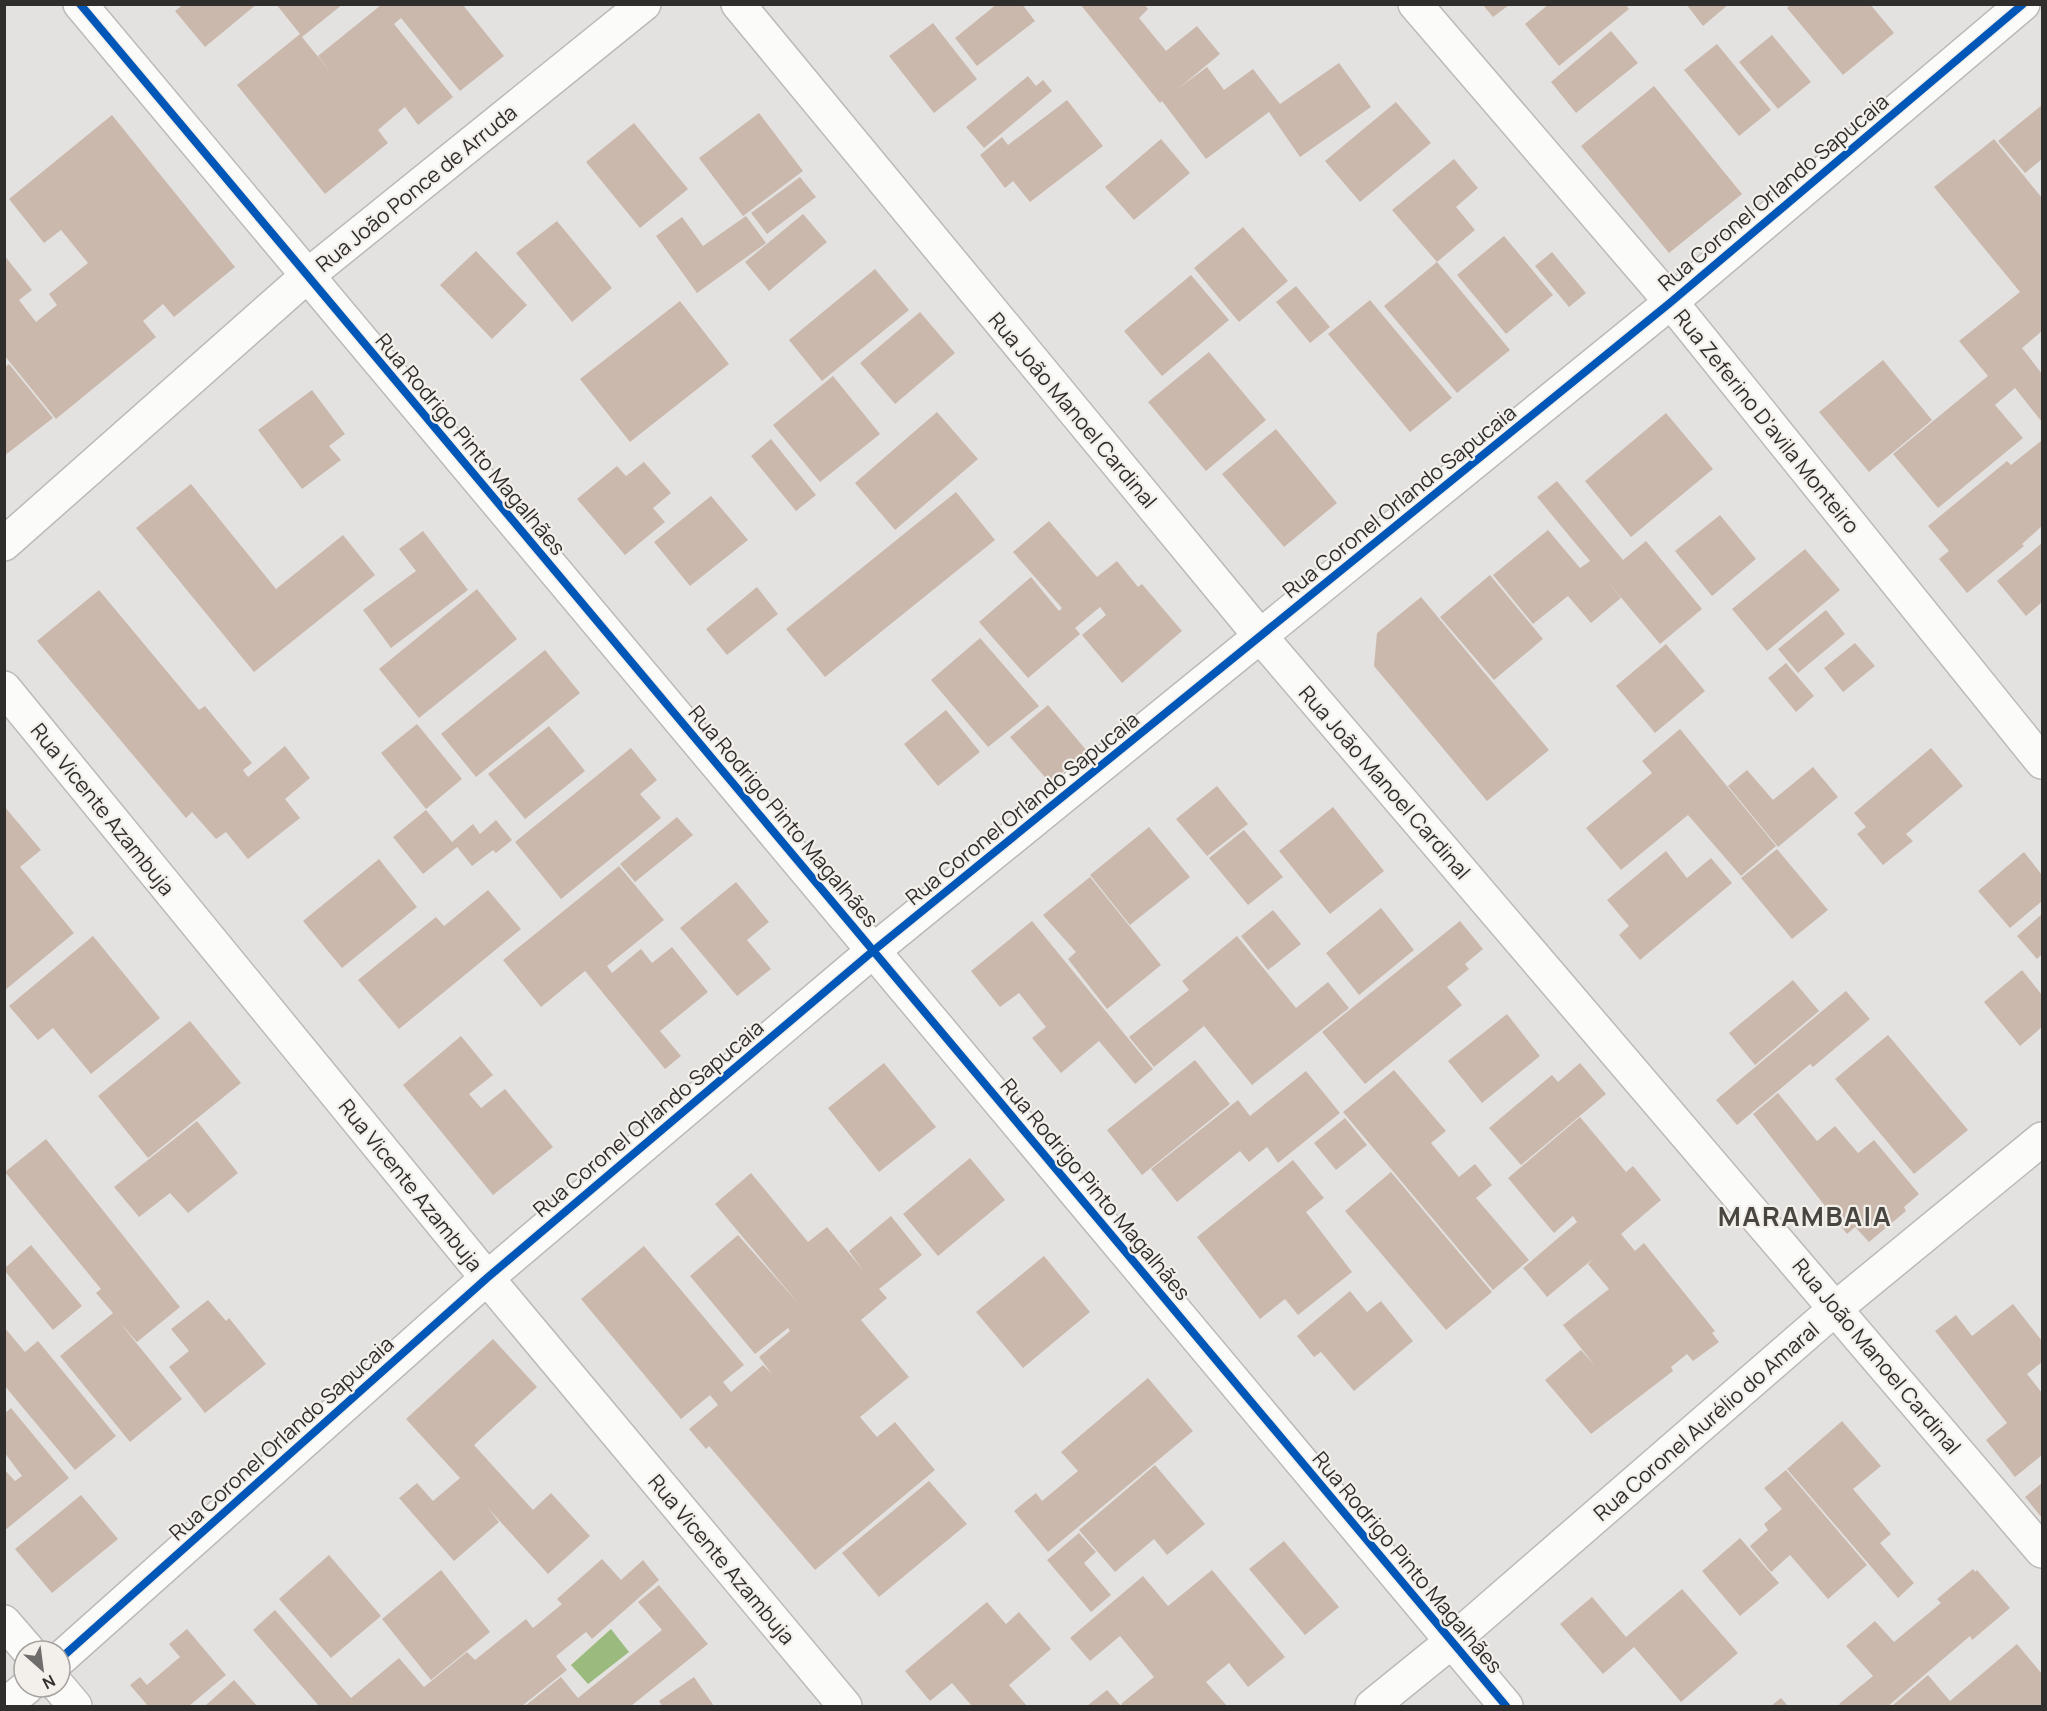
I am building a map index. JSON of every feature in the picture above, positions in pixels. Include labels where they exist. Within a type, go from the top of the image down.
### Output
[{"type":"street","name":"Rua Rodrigo Pinto Magalhães","points":[[81,4],[1506,1707]]},
{"type":"street","name":"Rua João Ponce de Arruda","points":[[4,544],[307,276],[644,4]]},
{"type":"street","name":"Rua João Manoel Cardinal","points":[[738,4],[1261,637],[2043,1551]]},
{"type":"street","name":"Rua Zeferino D'avila Monteiro","points":[[1415,4],[1671,302],[2043,762]]},
{"type":"street","name":"Rua Coronel Orlando Sapucaia","points":[[72,1648],[487,1278],[873,951],[1671,302],[2023,4]]},
{"type":"street","name":"Rua Vicente Azambuja","points":[[4,688],[487,1278],[845,1707]]},
{"type":"street","name":"Rua Coronel Aurélio do Amaral","points":[[1372,1707],[1451,1642],[1836,1308],[2043,1139]]},
{"type":"street","points":[[4,1622],[19,1639]]},
{"type":"shaded area","points":[[611,1629],[629,1652],[588,1684],[571,1665]]},
{"type":"building","points":[[184,4],[257,4],[205,47],[175,11]]},
{"type":"building","points":[[276,4],[343,4],[302,37],[332,74],[318,56],[381,5],[463,5],[504,56],[460,91],[401,18],[394,24],[453,97],[418,125],[405,107],[378,130],[388,143],[325,194],[237,85],[300,34]]},
{"type":"building","points":[[997,4],[1022,4],[1035,21],[977,66],[955,38]]},
{"type":"building","points":[[1080,4],[1144,4],[1148,9],[1139,18],[1166,51],[1197,26],[1220,54],[1179,88],[1207,67],[1224,90],[1253,69],[1280,104],[1339,63],[1371,107],[1300,157],[1269,112],[1206,159],[1162,101],[1160,103]]},
{"type":"building","points":[[1549,4],[1625,4],[1629,9],[1559,66],[1525,24]]},
{"type":"building","points":[[1686,4],[1729,4],[1703,26]]},
{"type":"building","points":[[1791,4],[1870,4],[1894,33],[1843,75],[1787,8]]},
{"type":"building","points":[[1483,5],[1509,5],[1493,17]]},
{"type":"building","points":[[933,23],[977,79],[934,113],[889,56]]},
{"type":"building","points":[[1611,31],[1638,63],[1576,113],[1551,82]]},
{"type":"building","points":[[1772,35],[1811,82],[1778,109],[1739,62]]},
{"type":"building","points":[[1717,44],[1771,110],[1739,136],[1684,70]]},
{"type":"building","points":[[1028,76],[1036,86],[1043,80],[1052,91],[984,148],[966,127]]},
{"type":"building","points":[[1654,86],[1742,194],[1669,253],[1581,146]]},
{"type":"building","points":[[1067,100],[1103,146],[1030,202],[1013,181],[1005,188],[980,155],[1002,137],[1008,145]]},
{"type":"building","points":[[1396,102],[1431,143],[1360,202],[1325,161]]},
{"type":"building","points":[[2042,105],[2042,159],[2025,173],[1998,141]]},
{"type":"building","points":[[759,113],[803,171],[743,216],[699,158]]},
{"type":"building","points":[[112,115],[235,267],[174,317],[163,304],[143,321],[156,337],[56,419],[4,355],[4,255],[32,290],[19,300],[36,322],[57,305],[49,294],[88,263],[61,230],[44,243],[9,199]]},
{"type":"building","points":[[634,123],[688,189],[640,228],[586,162]]},
{"type":"building","points":[[1161,139],[1190,173],[1134,220],[1105,187]]},
{"type":"building","points":[[1994,139],[2042,198],[2042,331],[2022,348],[2042,374],[2042,422],[2015,388],[1995,405],[2023,438],[1938,508],[1893,454],[1988,376],[1959,341],[2020,292],[1934,187]]},
{"type":"building","points":[[1454,159],[1478,188],[1456,207],[1475,230],[1437,262],[1392,210]]},
{"type":"building","points":[[800,177],[816,197],[767,234],[751,213]]},
{"type":"building","points":[[803,214],[827,242],[769,291],[745,262]]},
{"type":"building","points":[[746,216],[766,243],[697,293],[656,236],[682,217],[703,246]]},
{"type":"building","points":[[557,221],[612,288],[572,322],[516,253]]},
{"type":"building","points":[[1243,227],[1288,281],[1239,322],[1194,268]]},
{"type":"building","points":[[1504,236],[1553,295],[1506,334],[1457,275]]},
{"type":"building","points":[[476,251],[527,305],[492,339],[440,285]]},
{"type":"building","points":[[1552,252],[1586,293],[1569,307],[1535,266]]},
{"type":"building","points":[[1437,262],[1510,350],[1457,393],[1384,306]]},
{"type":"building","points":[[875,269],[909,310],[822,381],[789,340]]},
{"type":"building","points":[[1191,275],[1229,320],[1162,376],[1124,331]]},
{"type":"building","points":[[1296,286],[1330,327],[1310,343],[1276,302]]},
{"type":"building","points":[[1370,300],[1452,398],[1410,432],[1328,334]]},
{"type":"building","points":[[680,301],[729,364],[630,442],[580,379]]},
{"type":"building","points":[[920,312],[955,353],[895,404],[860,363]]},
{"type":"building","points":[[1209,352],[1266,420],[1206,471],[1148,402]]},
{"type":"building","points":[[1883,360],[1932,420],[1869,472],[1819,412]]},
{"type":"building","points":[[9,364],[53,418],[4,456],[4,368]]},
{"type":"building","points":[[833,376],[880,434],[820,482],[773,425]]},
{"type":"building","points":[[312,390],[345,434],[329,446],[341,460],[302,489],[258,430]]},
{"type":"building","points":[[937,412],[978,459],[895,530],[855,483]]},
{"type":"building","points":[[1666,413],[1713,469],[1631,537],[1585,481]]},
{"type":"building","points":[[1276,429],[1337,503],[1284,547],[1222,474]]},
{"type":"building","points":[[771,439],[816,495],[796,511],[751,456]]},
{"type":"building","points":[[2041,441],[2042,526],[2022,544],[2024,546],[1967,593],[1939,559],[1949,551],[1928,526],[2007,461],[2011,465]]},
{"type":"building","points":[[644,462],[671,493],[653,508],[665,522],[625,555],[577,499],[617,466],[626,476]]},
{"type":"building","points":[[1557,481],[1623,560],[1646,541],[1702,609],[1660,644],[1603,576],[1621,598],[1591,623],[1568,596],[1533,624],[1493,575],[1548,530],[1580,568],[1590,561],[1537,497]]},
{"type":"building","points":[[191,484],[276,589],[343,535],[375,575],[254,672],[136,528]]},
{"type":"building","points":[[956,492],[995,540],[825,677],[786,629]]},
{"type":"building","points":[[711,496],[748,540],[690,586],[654,542]]},
{"type":"building","points":[[1720,515],[1756,559],[1712,596],[1675,551]]},
{"type":"building","points":[[1049,521],[1097,577],[1117,561],[1138,587],[1142,584],[1182,631],[1122,683],[1082,635],[1106,615],[1100,607],[1075,628],[1080,634],[1028,678],[979,622],[1031,577],[1059,611],[1062,608],[1013,552]]},
{"type":"building","points":[[423,531],[468,590],[391,648],[363,610],[416,571],[399,549]]},
{"type":"building","points":[[2042,543],[2042,602],[2026,616],[1997,581]]},
{"type":"building","points":[[1805,549],[1840,590],[1767,651],[1732,609]]},
{"type":"building","points":[[1490,575],[1543,639],[1494,680],[1440,617]]},
{"type":"building","points":[[757,587],[778,614],[727,655],[706,629]]},
{"type":"building","points":[[477,589],[517,639],[419,718],[379,669]]},
{"type":"building","points":[[99,590],[199,710],[205,706],[252,763],[243,770],[248,777],[285,746],[310,778],[285,799],[300,818],[248,859],[226,832],[216,839],[192,812],[186,818],[37,641]]},
{"type":"building","points":[[1421,597],[1549,750],[1487,801],[1374,666],[1377,633]]},
{"type":"building","points":[[1826,610],[1845,634],[1798,673],[1778,649]]},
{"type":"building","points":[[980,638],[1039,706],[988,747],[931,680]]},
{"type":"building","points":[[1855,643],[1875,666],[1843,692],[1824,668]]},
{"type":"building","points":[[1666,644],[1705,691],[1655,733],[1616,686]]},
{"type":"building","points":[[545,650],[580,693],[476,777],[441,734]]},
{"type":"building","points":[[1786,663],[1814,696],[1796,712],[1768,678]]},
{"type":"building","points":[[1048,705],[1087,751],[1050,783],[1010,737]]},
{"type":"building","points":[[946,710],[980,752],[938,786],[904,744]]},
{"type":"building","points":[[417,724],[462,779],[426,809],[381,753]]},
{"type":"building","points":[[549,726],[585,771],[525,819],[488,774]]},
{"type":"building","points":[[1680,729],[1776,846],[1741,876],[1688,815],[1621,870],[1586,828],[1652,773],[1642,761]]},
{"type":"building","points":[[631,748],[657,780],[640,794],[661,818],[561,899],[515,842]]},
{"type":"building","points":[[1931,748],[1963,786],[1906,834],[1913,841],[1883,865],[1857,834],[1866,827],[1854,813]]},
{"type":"building","points":[[1813,767],[1838,797],[1778,847],[1728,786],[1747,770],[1773,800]]},
{"type":"building","points":[[1217,786],[1248,824],[1207,856],[1176,819]]},
{"type":"building","points":[[4,806],[41,850],[20,867],[74,933],[4,991]]},
{"type":"building","points":[[1333,807],[1384,871],[1330,914],[1279,851]]},
{"type":"building","points":[[426,810],[452,842],[473,824],[480,834],[496,820],[512,840],[496,853],[493,850],[472,866],[457,847],[423,874],[393,837]]},
{"type":"building","points":[[677,817],[693,835],[635,882],[620,864]]},
{"type":"building","points":[[1149,827],[1190,877],[1130,925],[1090,875]]},
{"type":"building","points":[[1244,830],[1283,877],[1248,905],[1209,858]]},
{"type":"building","points":[[1777,849],[1828,910],[1792,939],[1741,878]]},
{"type":"building","points":[[1666,851],[1687,878],[1711,858],[1732,883],[1640,960],[1619,935],[1629,926],[1607,900]]},
{"type":"building","points":[[2024,852],[2042,875],[2042,901],[2010,928],[1978,891]]},
{"type":"building","points":[[379,859],[417,907],[342,968],[303,921]]},
{"type":"building","points":[[619,866],[664,920],[607,966],[612,973],[641,949],[652,963],[672,947],[708,992],[660,1031],[681,1056],[665,1069],[585,971],[541,1007],[503,960]]},
{"type":"building","points":[[1090,877],[1161,965],[1107,1009],[1068,959],[1076,952],[1043,915]]},
{"type":"building","points":[[736,882],[769,922],[747,940],[771,969],[737,996],[680,928]]},
{"type":"building","points":[[488,890],[521,929],[399,1029],[358,980],[436,917],[444,926]]},
{"type":"building","points":[[1381,908],[1414,950],[1359,995],[1326,953]]},
{"type":"building","points":[[1273,910],[1301,944],[1268,970],[1241,936]]},
{"type":"building","points":[[2042,914],[2042,954],[2037,959],[2017,936]]},
{"type":"building","points":[[1032,921],[1153,1069],[1135,1084],[1099,1041],[1061,1073],[1032,1038],[1046,1027],[1019,993],[1000,1007],[971,971]]},
{"type":"building","points":[[1460,921],[1483,949],[1465,964],[1469,969],[1447,987],[1462,1005],[1365,1084],[1322,1032]]},
{"type":"building","points":[[93,936],[160,1018],[91,1074],[53,1028],[38,1040],[9,1006]]},
{"type":"building","points":[[1237,936],[1296,1008],[1328,982],[1349,1008],[1252,1085],[1204,1026],[1154,1067],[1129,1037],[1189,990],[1182,981]]},
{"type":"building","points":[[2022,970],[2042,995],[2042,1027],[2020,1046],[1984,1002]]},
{"type":"building","points":[[1793,980],[1819,1011],[1755,1065],[1729,1033]]},
{"type":"building","points":[[1846,991],[1870,1019],[1813,1067],[1810,1064],[1737,1125],[1716,1100]]},
{"type":"building","points":[[1507,1014],[1540,1056],[1482,1103],[1448,1061]]},
{"type":"building","points":[[190,1021],[241,1083],[148,1158],[98,1096]]},
{"type":"building","points":[[1888,1035],[1968,1130],[1914,1174],[1835,1079]]},
{"type":"building","points":[[461,1036],[493,1075],[469,1094],[481,1108],[505,1089],[553,1147],[493,1195],[403,1085]]},
{"type":"building","points":[[1195,1060],[1230,1104],[1142,1175],[1107,1130]]},
{"type":"building","points":[[884,1063],[936,1127],[879,1172],[828,1108]]},
{"type":"building","points":[[1580,1063],[1606,1094],[1521,1165],[1489,1128],[1552,1075],[1558,1082]]},
{"type":"building","points":[[1394,1070],[1446,1131],[1431,1143],[1459,1177],[1475,1164],[1492,1185],[1476,1198],[1529,1260],[1493,1290],[1343,1112]]},
{"type":"building","points":[[1306,1071],[1340,1113],[1278,1163],[1267,1147],[1249,1162],[1240,1151],[1177,1202],[1151,1169],[1238,1100],[1250,1116]]},
{"type":"building","points":[[1778,1093],[1817,1141],[1835,1126],[1858,1153],[1874,1140],[1919,1194],[1904,1207],[1906,1211],[1869,1242],[1855,1227],[1847,1234],[1753,1114]]},
{"type":"building","points":[[1580,1117],[1626,1172],[1633,1166],[1661,1200],[1621,1234],[1635,1251],[1644,1243],[1715,1331],[1712,1333],[1719,1342],[1693,1361],[1687,1354],[1671,1367],[1673,1371],[1591,1434],[1545,1380],[1581,1350],[1595,1366],[1563,1325],[1609,1289],[1588,1264],[1594,1258],[1547,1297],[1523,1268],[1577,1222],[1573,1216],[1554,1233],[1508,1178]]},
{"type":"building","points":[[1345,1118],[1367,1145],[1336,1170],[1314,1143]]},
{"type":"building","points":[[197,1121],[238,1173],[188,1213],[170,1193],[139,1217],[114,1187]]},
{"type":"building","points":[[46,1139],[180,1307],[137,1342],[120,1323],[182,1399],[130,1442],[60,1356],[113,1313],[96,1293],[101,1289],[5,1172]]},
{"type":"building","points":[[970,1158],[1005,1200],[938,1256],[903,1214]]},
{"type":"building","points":[[1293,1160],[1324,1198],[1306,1212],[1352,1272],[1298,1315],[1285,1299],[1260,1319],[1197,1237]]},
{"type":"building","points":[[1391,1172],[1492,1292],[1446,1330],[1345,1211]]},
{"type":"building","points":[[751,1173],[808,1242],[827,1227],[863,1270],[849,1251],[891,1216],[922,1255],[879,1289],[887,1298],[861,1320],[909,1377],[860,1417],[877,1437],[895,1422],[935,1470],[815,1570],[709,1446],[706,1449],[689,1429],[718,1405],[710,1395],[681,1419],[581,1299],[644,1246],[744,1365],[723,1382],[731,1392],[763,1365],[772,1374],[759,1357],[790,1331],[788,1328],[755,1354],[690,1276],[738,1235],[799,1304],[715,1204]]},
{"type":"building","points":[[31,1245],[82,1306],[53,1330],[5,1271],[5,1268]]},
{"type":"building","points":[[1044,1256],[1090,1312],[1023,1368],[976,1312]]},
{"type":"building","points":[[1350,1291],[1367,1312],[1381,1301],[1413,1341],[1354,1391],[1321,1352],[1314,1357],[1297,1336]]},
{"type":"building","points":[[208,1300],[226,1321],[229,1318],[266,1364],[205,1413],[169,1367],[189,1351],[171,1329]]},
{"type":"building","points":[[2013,1304],[2042,1341],[2042,1362],[2027,1374],[2042,1393],[2042,1455],[2015,1477],[1986,1440],[2007,1423],[1935,1331],[1956,1315],[1972,1336]]},
{"type":"building","points":[[4,1327],[25,1352],[38,1341],[116,1436],[75,1470],[4,1385]]},
{"type":"building","points":[[493,1339],[537,1387],[474,1445],[533,1510],[551,1493],[590,1536],[548,1574],[487,1507],[499,1522],[454,1561],[399,1498],[417,1483],[433,1501],[460,1478],[406,1419]]},
{"type":"building","points":[[1148,1378],[1193,1431],[1048,1552],[1014,1511],[1036,1493],[1042,1501],[1078,1471],[1061,1452]]},
{"type":"building","points":[[11,1408],[69,1478],[4,1531],[4,1469],[15,1481],[22,1476],[4,1452],[4,1414]]},
{"type":"building","points":[[1842,1421],[1881,1466],[1853,1489],[1891,1534],[1880,1543],[1914,1583],[1898,1598],[1787,1469]]},
{"type":"building","points":[[1155,1465],[1205,1524],[1167,1555],[1154,1539],[1115,1572],[1079,1530]]},
{"type":"building","points":[[1786,1470],[1867,1565],[1828,1599],[1790,1555],[1771,1572],[1750,1546],[1768,1530],[1764,1524],[1782,1509],[1764,1488]]},
{"type":"building","points":[[929,1481],[967,1524],[879,1597],[842,1553]]},
{"type":"building","points":[[2042,1483],[2042,1518],[2025,1497]]},
{"type":"building","points":[[81,1495],[118,1539],[52,1593],[15,1549]]},
{"type":"building","points":[[1079,1533],[1096,1552],[1084,1563],[1111,1595],[1091,1612],[1047,1560]]},
{"type":"building","points":[[1740,1538],[1779,1583],[1740,1616],[1702,1571]]},
{"type":"building","points":[[1284,1541],[1339,1607],[1305,1635],[1249,1569]]},
{"type":"building","points":[[329,1555],[381,1616],[331,1658],[279,1599]]},
{"type":"building","points":[[602,1559],[621,1580],[643,1560],[659,1580],[592,1639],[586,1632],[556,1656],[567,1670],[522,1706],[319,1706],[253,1630],[275,1610],[351,1698],[399,1658],[424,1687],[467,1652],[475,1660],[526,1619],[533,1628],[562,1604],[557,1599]]},
{"type":"building","points":[[1973,1569],[1975,1572],[1977,1570],[2010,1608],[1972,1640],[1970,1636],[1888,1706],[1841,1706],[1839,1704],[1873,1676],[1846,1646],[1875,1621],[1894,1642],[1941,1603],[1937,1599]]},
{"type":"building","points":[[441,1570],[490,1632],[431,1680],[382,1619]]},
{"type":"building","points":[[1212,1570],[1285,1657],[1248,1687],[1229,1663],[1206,1682],[1227,1706],[1123,1706],[1121,1704],[1154,1677],[1120,1636],[1090,1661],[1070,1638],[1143,1576],[1168,1606]]},
{"type":"building","points":[[659,1585],[708,1644],[631,1706],[525,1706],[561,1677],[578,1698],[662,1630],[638,1602]]},
{"type":"building","points":[[1682,1589],[1738,1653],[1681,1702],[1634,1647],[1603,1674],[1560,1624],[1592,1597],[1626,1637]]},
{"type":"building","points":[[987,1602],[1006,1624],[1019,1612],[1051,1649],[1009,1685],[1027,1706],[972,1706],[952,1683],[930,1701],[905,1671]]},
{"type":"building","points":[[187,1629],[226,1675],[189,1706],[148,1706],[130,1685],[140,1677],[147,1685],[180,1657],[169,1644]]},
{"type":"building","points":[[2017,1644],[2042,1674],[2042,1706],[1892,1706],[1928,1675],[1950,1701]]},
{"type":"building","points":[[694,1677],[714,1706],[662,1706],[659,1701]]},
{"type":"building","points":[[234,1680],[257,1706],[205,1706]]},
{"type":"building","points":[[1107,1690],[1121,1706],[1087,1706]]},
{"type":"building","points":[[1781,1698],[1788,1706],[1771,1706]]},
{"type":"cycle path","points":[[80,4],[1506,1706]]},
{"type":"cycle path","points":[[72,1648],[487,1278],[873,951],[1671,302],[2023,4]]},
{"type":"district","name":"MARAMBAIA","points":[[1805,1215]]}]
